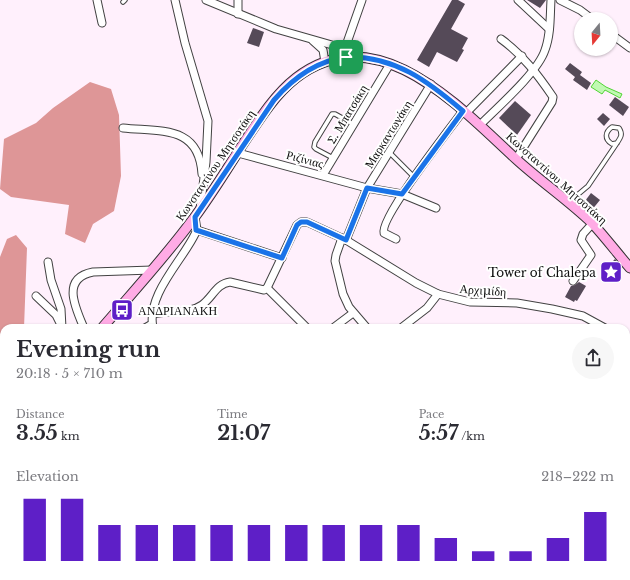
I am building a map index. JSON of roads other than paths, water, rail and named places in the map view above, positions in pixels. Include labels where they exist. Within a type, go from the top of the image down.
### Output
[{"type":"main road","name":"Κωνσταντίνου Μητσοτάκη","points":[[105,324],[152,270],[197,213],[257,123],[284,89],[306,71],[325,62],[345,56],[365,58],[390,64],[408,71],[431,84],[480,125],[516,159],[592,224],[630,268]]},
{"type":"street","points":[[97,0],[102,23]]},
{"type":"street","points":[[153,324],[153,314],[161,286],[192,241],[196,230],[197,213],[207,157],[208,121],[175,0]]},
{"type":"street","points":[[206,0],[276,29],[329,44],[345,56],[362,0]]},
{"type":"street","points":[[238,0],[238,14]]},
{"type":"street","points":[[518,0],[549,29]]},
{"type":"street","points":[[480,125],[534,70],[546,50],[551,0]]},
{"type":"street","points":[[560,0],[583,12]]},
{"type":"street","points":[[501,39],[522,56],[553,97],[516,159]]},
{"type":"street","points":[[618,39],[630,48]]},
{"type":"street","points":[[311,40],[323,50],[325,62]]},
{"type":"street","points":[[323,50],[329,44]]},
{"type":"street","points":[[396,239],[383,231],[384,226],[402,194],[465,112],[522,56]]},
{"type":"street","name":"Σ. Μπατσάκη","points":[[323,176],[390,64]]},
{"type":"street","name":"Μαρκαντωνάκη","points":[[363,324],[353,313],[345,298],[335,261],[336,255],[367,188],[390,153],[431,84]]},
{"type":"street","points":[[124,128],[173,133],[185,138],[192,144],[196,151],[201,167],[202,187]]},
{"type":"street","name":"Ριζίνιας","points":[[238,153],[367,188],[402,194],[436,208]]},
{"type":"street","name":"Αρχιμίδη","points":[[282,258],[297,225],[301,222],[307,222],[344,239],[416,283],[438,294],[466,302],[517,303],[584,316],[599,324]]},
{"type":"street","points":[[573,281],[591,255],[582,244],[581,240],[583,234],[592,224]]},
{"type":"street","points":[[153,314],[164,311],[186,311],[198,307],[207,300],[218,286],[226,283],[240,284],[262,290],[267,288],[282,258],[196,230]]},
{"type":"street","points":[[48,262],[50,280],[61,309],[62,324]]},
{"type":"street","points":[[83,324],[72,293],[74,284],[79,277],[93,272],[152,270]]},
{"type":"street","points":[[267,288],[303,324]]},
{"type":"street","points":[[406,324],[427,308],[438,294]]},
{"type":"street","points":[[36,296],[56,315],[60,324]]},
{"type":"street","points":[[338,324],[353,313]]},
{"type":"lane","points":[[333,158],[314,148],[315,142],[332,114],[335,114],[353,124]]},
{"type":"lane","points":[[569,203],[588,186],[617,143],[621,136],[622,132],[619,128],[612,127],[608,130],[606,136],[607,140],[612,144],[617,143]]},
{"type":"lane","points":[[390,153],[414,177]]},
{"type":"place","name":"Tower of Chalepa","points":[[611,272]]},
{"type":"place","name":"ΑΝΔΡΙΑΝΑΚΗ","points":[[122,310]]}]
